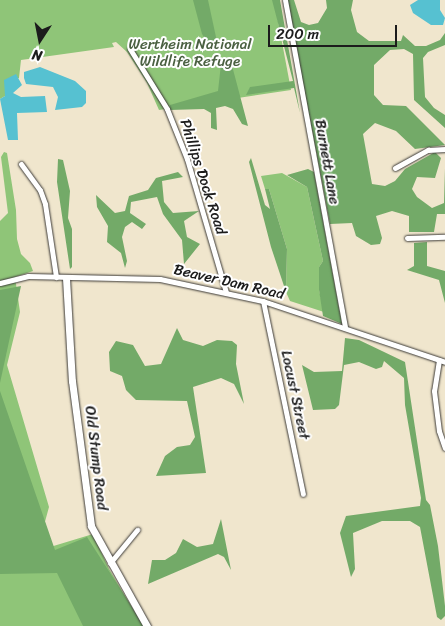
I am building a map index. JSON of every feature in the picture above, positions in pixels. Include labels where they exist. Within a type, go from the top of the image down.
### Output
[{"type":"street","name":"Burnett Lane","points":[[285,0],[345,328]]},
{"type":"street","name":"Phillips Dock Road","points":[[130,49],[167,109],[185,153],[226,292]]},
{"type":"street","points":[[396,168],[428,150],[445,149]]},
{"type":"street","points":[[21,164],[40,190],[45,204],[56,278]]},
{"type":"street","points":[[406,238],[445,237]]},
{"type":"street","name":"Beaver Dam Road","points":[[0,283],[28,276],[160,279],[263,301],[445,362]]},
{"type":"street","name":"Old Stump Road","points":[[66,278],[72,381],[91,526],[110,564],[147,626]]},
{"type":"street","name":"Locust Street","points":[[263,301],[303,494]]},
{"type":"street","points":[[438,360],[434,391],[439,431],[445,448]]},
{"type":"street","points":[[110,564],[137,530]]},
{"type":"green space","name":"Wertheim National Wildlife Refuge","points":[[0,0],[274,0],[291,90],[159,110],[147,83],[127,52],[116,42],[112,43],[114,47],[21,60],[19,78],[5,83],[5,96],[0,99]]},
{"type":"green space","points":[[193,0],[208,0],[219,51],[210,46],[202,34]]},
{"type":"green space","points":[[272,0],[280,0],[300,113],[294,88],[246,95],[250,87],[293,81]]},
{"type":"green space","points":[[287,0],[294,0],[301,22],[309,25],[318,23],[327,8],[326,0],[353,0],[351,10],[357,32],[369,41],[401,41],[403,35],[415,46],[426,46],[440,40],[445,33],[445,45],[428,52],[423,58],[425,97],[434,108],[445,115],[445,128],[414,100],[413,54],[404,49],[390,50],[374,65],[374,95],[383,105],[406,106],[445,145],[415,149],[396,131],[375,123],[363,134],[372,184],[385,186],[395,181],[405,169],[435,152],[441,158],[435,178],[417,177],[412,189],[417,197],[432,208],[444,203],[445,168],[445,214],[437,214],[434,232],[409,232],[409,216],[392,211],[376,216],[382,238],[380,244],[371,245],[356,236],[352,223],[330,224]]},
{"type":"green space","points":[[230,58],[248,126],[242,124],[233,109],[225,106],[216,108],[217,130],[211,128],[211,113],[204,109],[170,110],[170,105],[218,91],[221,64]]},
{"type":"green space","points":[[4,152],[7,153],[16,210],[17,239],[21,254],[30,263],[33,271],[15,277],[20,312],[7,365],[49,507],[37,551],[93,534],[109,569],[143,626],[0,626],[0,221],[8,213],[1,157]]},
{"type":"green space","points":[[251,158],[265,205],[270,209],[265,189],[269,189],[287,249],[286,292],[271,247],[249,162]]},
{"type":"green space","points":[[58,159],[63,160],[70,191],[68,218],[72,229],[72,267],[70,269],[57,182]]},
{"type":"green space","points":[[308,169],[314,172],[342,324],[323,316],[319,290],[319,267],[323,261],[307,187],[287,175]]},
{"type":"green space","points":[[178,172],[183,177],[162,181],[164,202],[173,213],[199,211],[184,221],[187,237],[200,244],[184,264],[182,240],[163,214],[157,197],[131,202],[130,213],[146,224],[142,229],[132,222],[125,227],[122,237],[127,261],[125,268],[121,253],[107,242],[108,226],[97,207],[96,195],[115,213],[125,211],[129,196],[148,190],[156,178]]},
{"type":"green space","points":[[282,173],[307,187],[323,261],[319,267],[319,290],[324,312],[290,301],[286,292],[287,249],[269,189],[265,189],[261,176]]},
{"type":"green space","points":[[427,242],[427,266],[445,271],[445,303],[439,280],[407,270],[414,266],[414,243]]},
{"type":"green space","points":[[21,286],[0,383],[0,290]]},
{"type":"green space","points":[[177,328],[183,340],[203,346],[217,340],[232,341],[237,345],[236,364],[244,404],[234,384],[221,378],[193,387],[206,473],[156,476],[165,456],[177,447],[190,445],[195,437],[187,401],[136,400],[126,390],[122,376],[110,371],[109,352],[116,341],[133,345],[145,366],[161,364]]},
{"type":"green space","points":[[345,338],[359,340],[405,362],[426,500],[430,505],[438,546],[445,606],[445,616],[441,620],[437,617],[420,527],[410,521],[382,521],[353,533],[355,569],[351,577],[340,533],[346,516],[420,506],[421,498],[405,405],[404,378],[384,361],[382,367],[376,369],[359,362],[344,365],[339,405],[335,409],[313,410],[302,365],[314,372],[342,371]]},
{"type":"green space","points":[[0,391],[55,550],[87,537],[144,626],[83,626],[57,573],[0,574]]},
{"type":"green space","points":[[221,519],[231,570],[224,557],[218,554],[148,584],[152,560],[165,560],[176,553],[183,539],[197,547],[213,544]]},
{"type":"water","points":[[418,0],[440,0],[440,10],[445,18],[443,25],[431,25],[413,13],[410,5]]},
{"type":"water","points":[[40,67],[75,81],[86,91],[86,103],[82,107],[55,110],[58,97],[53,87],[26,84],[24,72]]},
{"type":"water","points":[[16,74],[22,85],[13,93],[21,97],[45,96],[47,112],[17,113],[18,140],[8,140],[0,99],[5,96],[4,80]]}]
